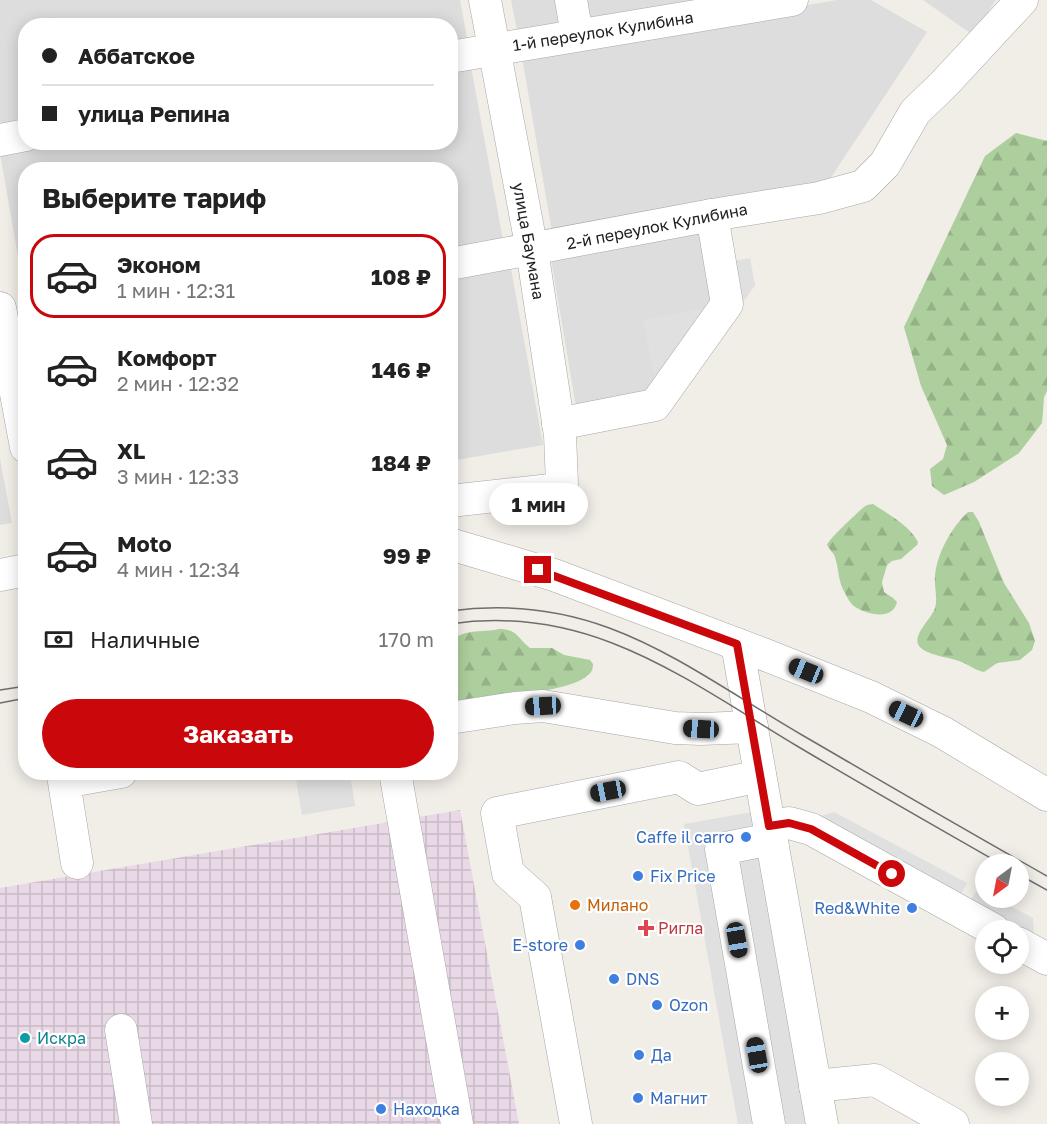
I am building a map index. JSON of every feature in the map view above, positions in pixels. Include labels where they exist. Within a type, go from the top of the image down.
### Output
[{"type":"street","name":"улица Баумана","points":[[458,500],[552,490],[562,484],[558,424],[532,250],[485,0]]},
{"type":"street","points":[[571,0],[577,35]]},
{"type":"street","name":"1-й переулок Кулибина","points":[[458,56],[792,0]]},
{"type":"street","name":"2-й переулок Кулибина","points":[[458,263],[711,215],[819,198],[863,186],[885,164],[915,111],[966,61],[1022,0]]},
{"type":"street","points":[[0,140],[18,137]]},
{"type":"street","points":[[558,424],[655,405],[728,304],[711,215]]},
{"type":"street","points":[[0,308],[10,339],[18,393]]},
{"type":"street","points":[[458,546],[554,575],[737,644],[906,714],[1047,795]]},
{"type":"street","points":[[0,574],[18,571]]},
{"type":"street","points":[[737,644],[822,1124]]},
{"type":"street","points":[[458,717],[543,706],[675,728],[752,727]]},
{"type":"street","points":[[576,1124],[535,897],[508,873],[496,813],[679,777],[698,789],[760,776]]},
{"type":"street","points":[[75,780],[64,782],[77,863]]},
{"type":"street","points":[[396,780],[457,1124]]},
{"type":"street","points":[[769,1124],[721,849],[770,833],[789,823],[811,829],[976,920]]},
{"type":"street","points":[[1029,949],[1047,959]]},
{"type":"street","points":[[121,1030],[136,1124]]},
{"type":"street","points":[[815,1086],[875,1080],[953,1124]]},
{"type":"shaded area","points":[[0,0],[460,0],[468,43],[458,45],[458,18],[18,18],[18,125],[0,129]]},
{"type":"shaded area","points":[[511,0],[699,0],[517,30]]},
{"type":"shaded area","points":[[837,0],[871,0],[927,32],[820,194],[553,238],[522,57],[636,34]]},
{"type":"shaded area","points":[[923,0],[996,0],[973,35]]},
{"type":"shaded area","points":[[471,67],[503,240],[458,248],[458,162],[18,162],[18,257],[0,153],[18,150],[458,150],[458,69]]},
{"type":"shaded area","points":[[721,224],[729,261],[755,285],[662,415],[580,430],[551,259]]},
{"type":"shaded area","points":[[750,258],[755,285],[662,415],[643,320],[713,306],[717,264]]},
{"type":"shaded area","points":[[510,263],[543,445],[458,460],[458,273]]},
{"type":"shaded area","points":[[0,459],[12,523],[0,525]]},
{"type":"shaded area","points":[[296,780],[351,780],[355,806],[302,815]]},
{"type":"shaded area","points":[[460,810],[519,1124],[0,1124],[0,888]]},
{"type":"shaded area","points":[[758,811],[814,1124],[738,1124],[684,824]]},
{"type":"shaded area","points":[[834,812],[967,883],[960,896],[814,818]]},
{"type":"shaded area","points":[[975,893],[975,905],[970,902]]},
{"type":"shaded area","points":[[981,908],[1014,908],[1033,918],[1034,937],[1029,934],[1029,920],[1003,920]]},
{"type":"green space","points":[[1016,133],[1047,141],[1047,391],[1044,397],[1042,423],[1019,453],[974,482],[944,495],[932,486],[930,469],[943,459],[947,445],[921,386],[904,327],[985,156]]},
{"type":"green space","points":[[873,504],[904,526],[918,542],[901,559],[887,565],[882,582],[884,592],[897,602],[895,608],[886,614],[874,614],[862,610],[850,602],[841,584],[835,557],[827,545],[861,510]]},
{"type":"green space","points":[[968,512],[973,512],[979,522],[1004,583],[1029,623],[1035,641],[1032,650],[1020,660],[997,663],[984,672],[959,661],[926,651],[921,648],[917,640],[935,608],[936,567],[942,550],[956,525]]},
{"type":"green space","points":[[505,629],[514,632],[530,648],[552,648],[564,655],[590,660],[593,668],[587,676],[562,687],[458,702],[458,636]]},
{"type":"tram line","points":[[458,611],[503,608],[551,612],[595,623],[636,639],[717,683],[802,735],[1047,876]]},
{"type":"tram line","points":[[458,623],[500,620],[547,625],[591,636],[634,652],[675,672],[822,761],[984,854]]},
{"type":"tram line","points":[[0,690],[18,687]]},
{"type":"tram line","points":[[0,703],[18,700]]},
{"type":"tram line","points":[[1029,880],[1047,890]]},
{"type":"place","name":"Caffe il carro","points":[[746,837]]},
{"type":"place","name":"Fix Price","points":[[638,876]]},
{"type":"place","name":"Милано","points":[[575,905]]},
{"type":"place","name":"Red&White","points":[[912,908]]},
{"type":"place","name":"Ригла","points":[[646,928]]},
{"type":"place","name":"E-store","points":[[580,945]]},
{"type":"place","name":"DNS","points":[[614,979]]},
{"type":"place","name":"Ozon","points":[[657,1005]]},
{"type":"place","name":"Искра","points":[[25,1038]]},
{"type":"place","name":"Да","points":[[639,1055]]},
{"type":"place","name":"Магнит","points":[[638,1098]]},
{"type":"place","name":"Находка","points":[[381,1109]]},
{"type":"route","points":[[538,570],[737,644],[769,826],[789,823],[811,829],[892,874]]}]
